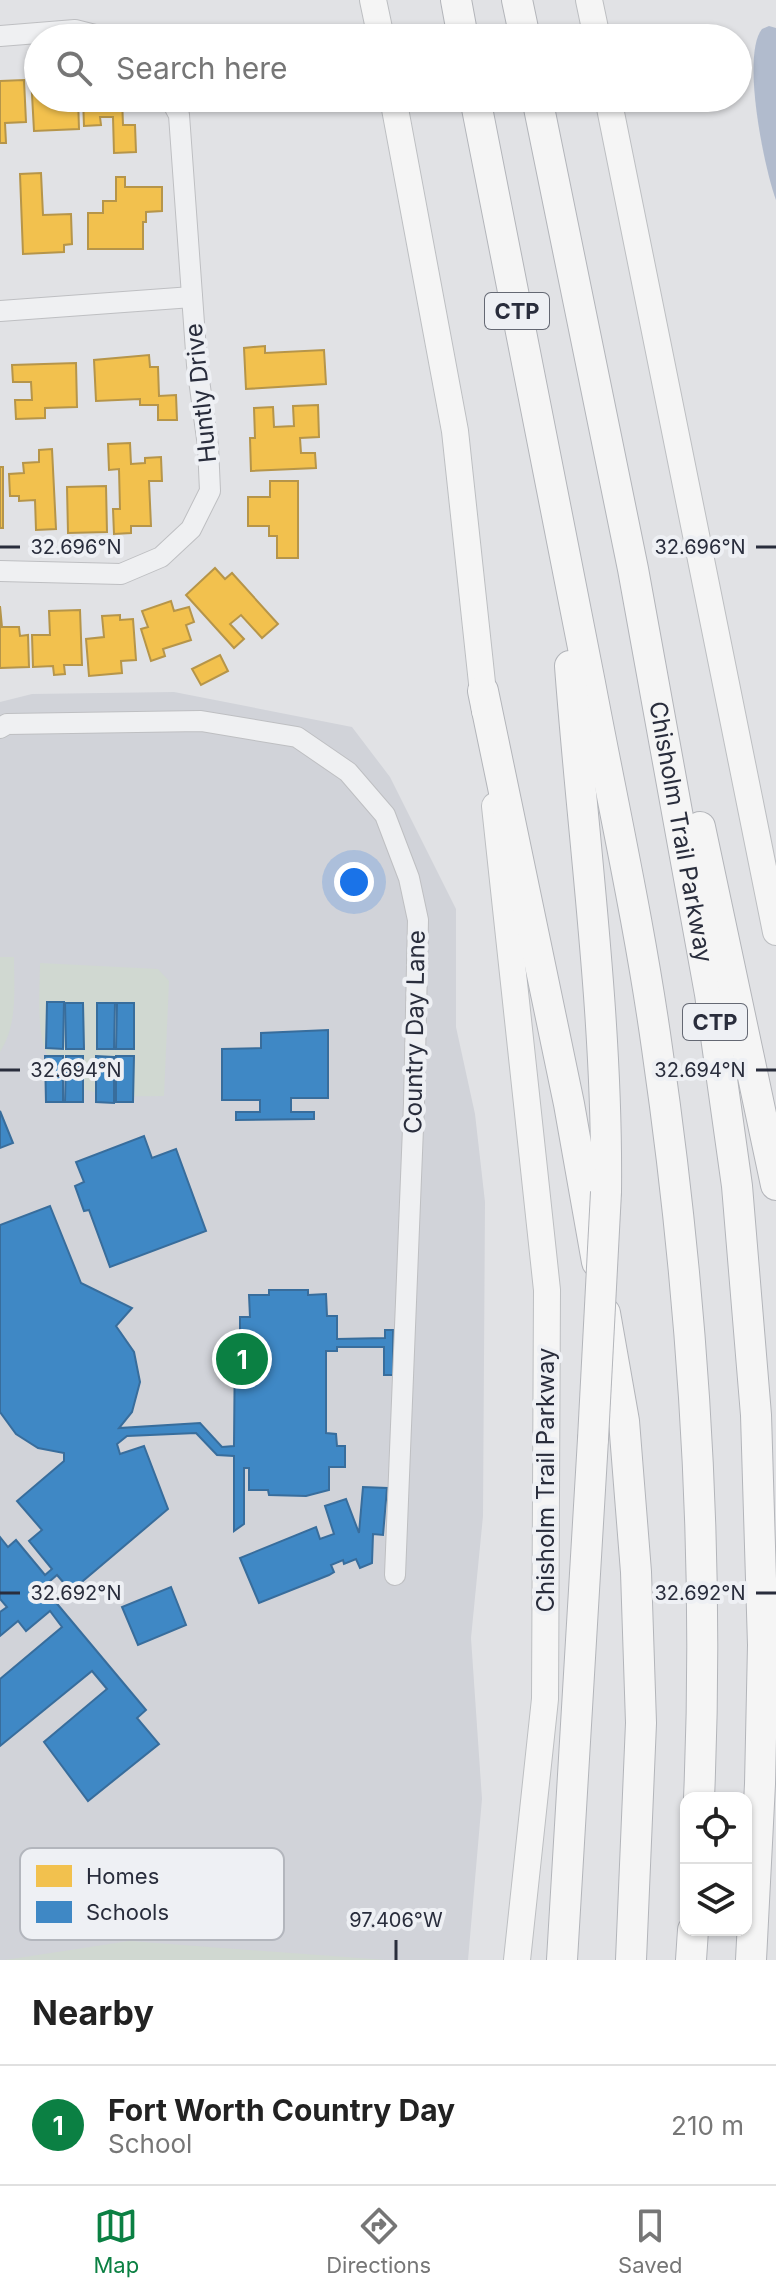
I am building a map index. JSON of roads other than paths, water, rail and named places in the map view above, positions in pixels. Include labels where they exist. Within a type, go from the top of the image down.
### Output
[{"type":"highway","points":[[456,0],[460,24]]},
{"type":"highway","points":[[517,0],[522,24]]},
{"type":"highway","name":"CTP","points":[[478,112],[637,926],[657,1044],[678,1205],[693,1375],[703,1643],[699,1792]]},
{"type":"highway","name":"Chisholm Trail Parkway","points":[[540,112],[633,569],[718,1040],[746,1278],[760,1484],[763,1645],[751,1960]]},
{"type":"highway","points":[[559,524],[580,803],[603,1030],[606,1192],[562,1960]]},
{"type":"highway","points":[[633,569],[672,702],[776,1185]]},
{"type":"highway","points":[[483,691],[569,1104],[624,1421],[636,1572],[641,1723],[631,1960]]},
{"type":"highway","points":[[691,1960],[693,1936]]},
{"type":"main road","points":[[373,0],[378,24]]},
{"type":"main road","points":[[589,0],[594,24]]},
{"type":"main road","name":"Chisholm Trail Parkway","points":[[396,112],[455,431],[547,1290],[545,1699],[517,1960]]},
{"type":"main road","points":[[611,112],[776,932]]},
{"type":"street","points":[[0,36],[24,34]]},
{"type":"street","name":"Huntly Drive","points":[[0,571],[121,574],[161,557],[191,529],[210,491],[177,112]]},
{"type":"street","points":[[0,311],[192,297]]},
{"type":"street","name":"Country Day Lane","points":[[0,728],[7,724],[201,721],[297,737],[348,772],[385,815],[409,878],[418,920],[414,1103],[395,1575]]},
{"type":"water","points":[[769,26],[776,28],[776,200],[761,139],[754,86],[756,42],[762,29]]},
{"type":"place","name":"Fort Worth Country Day","points":[[242,1359]]}]
